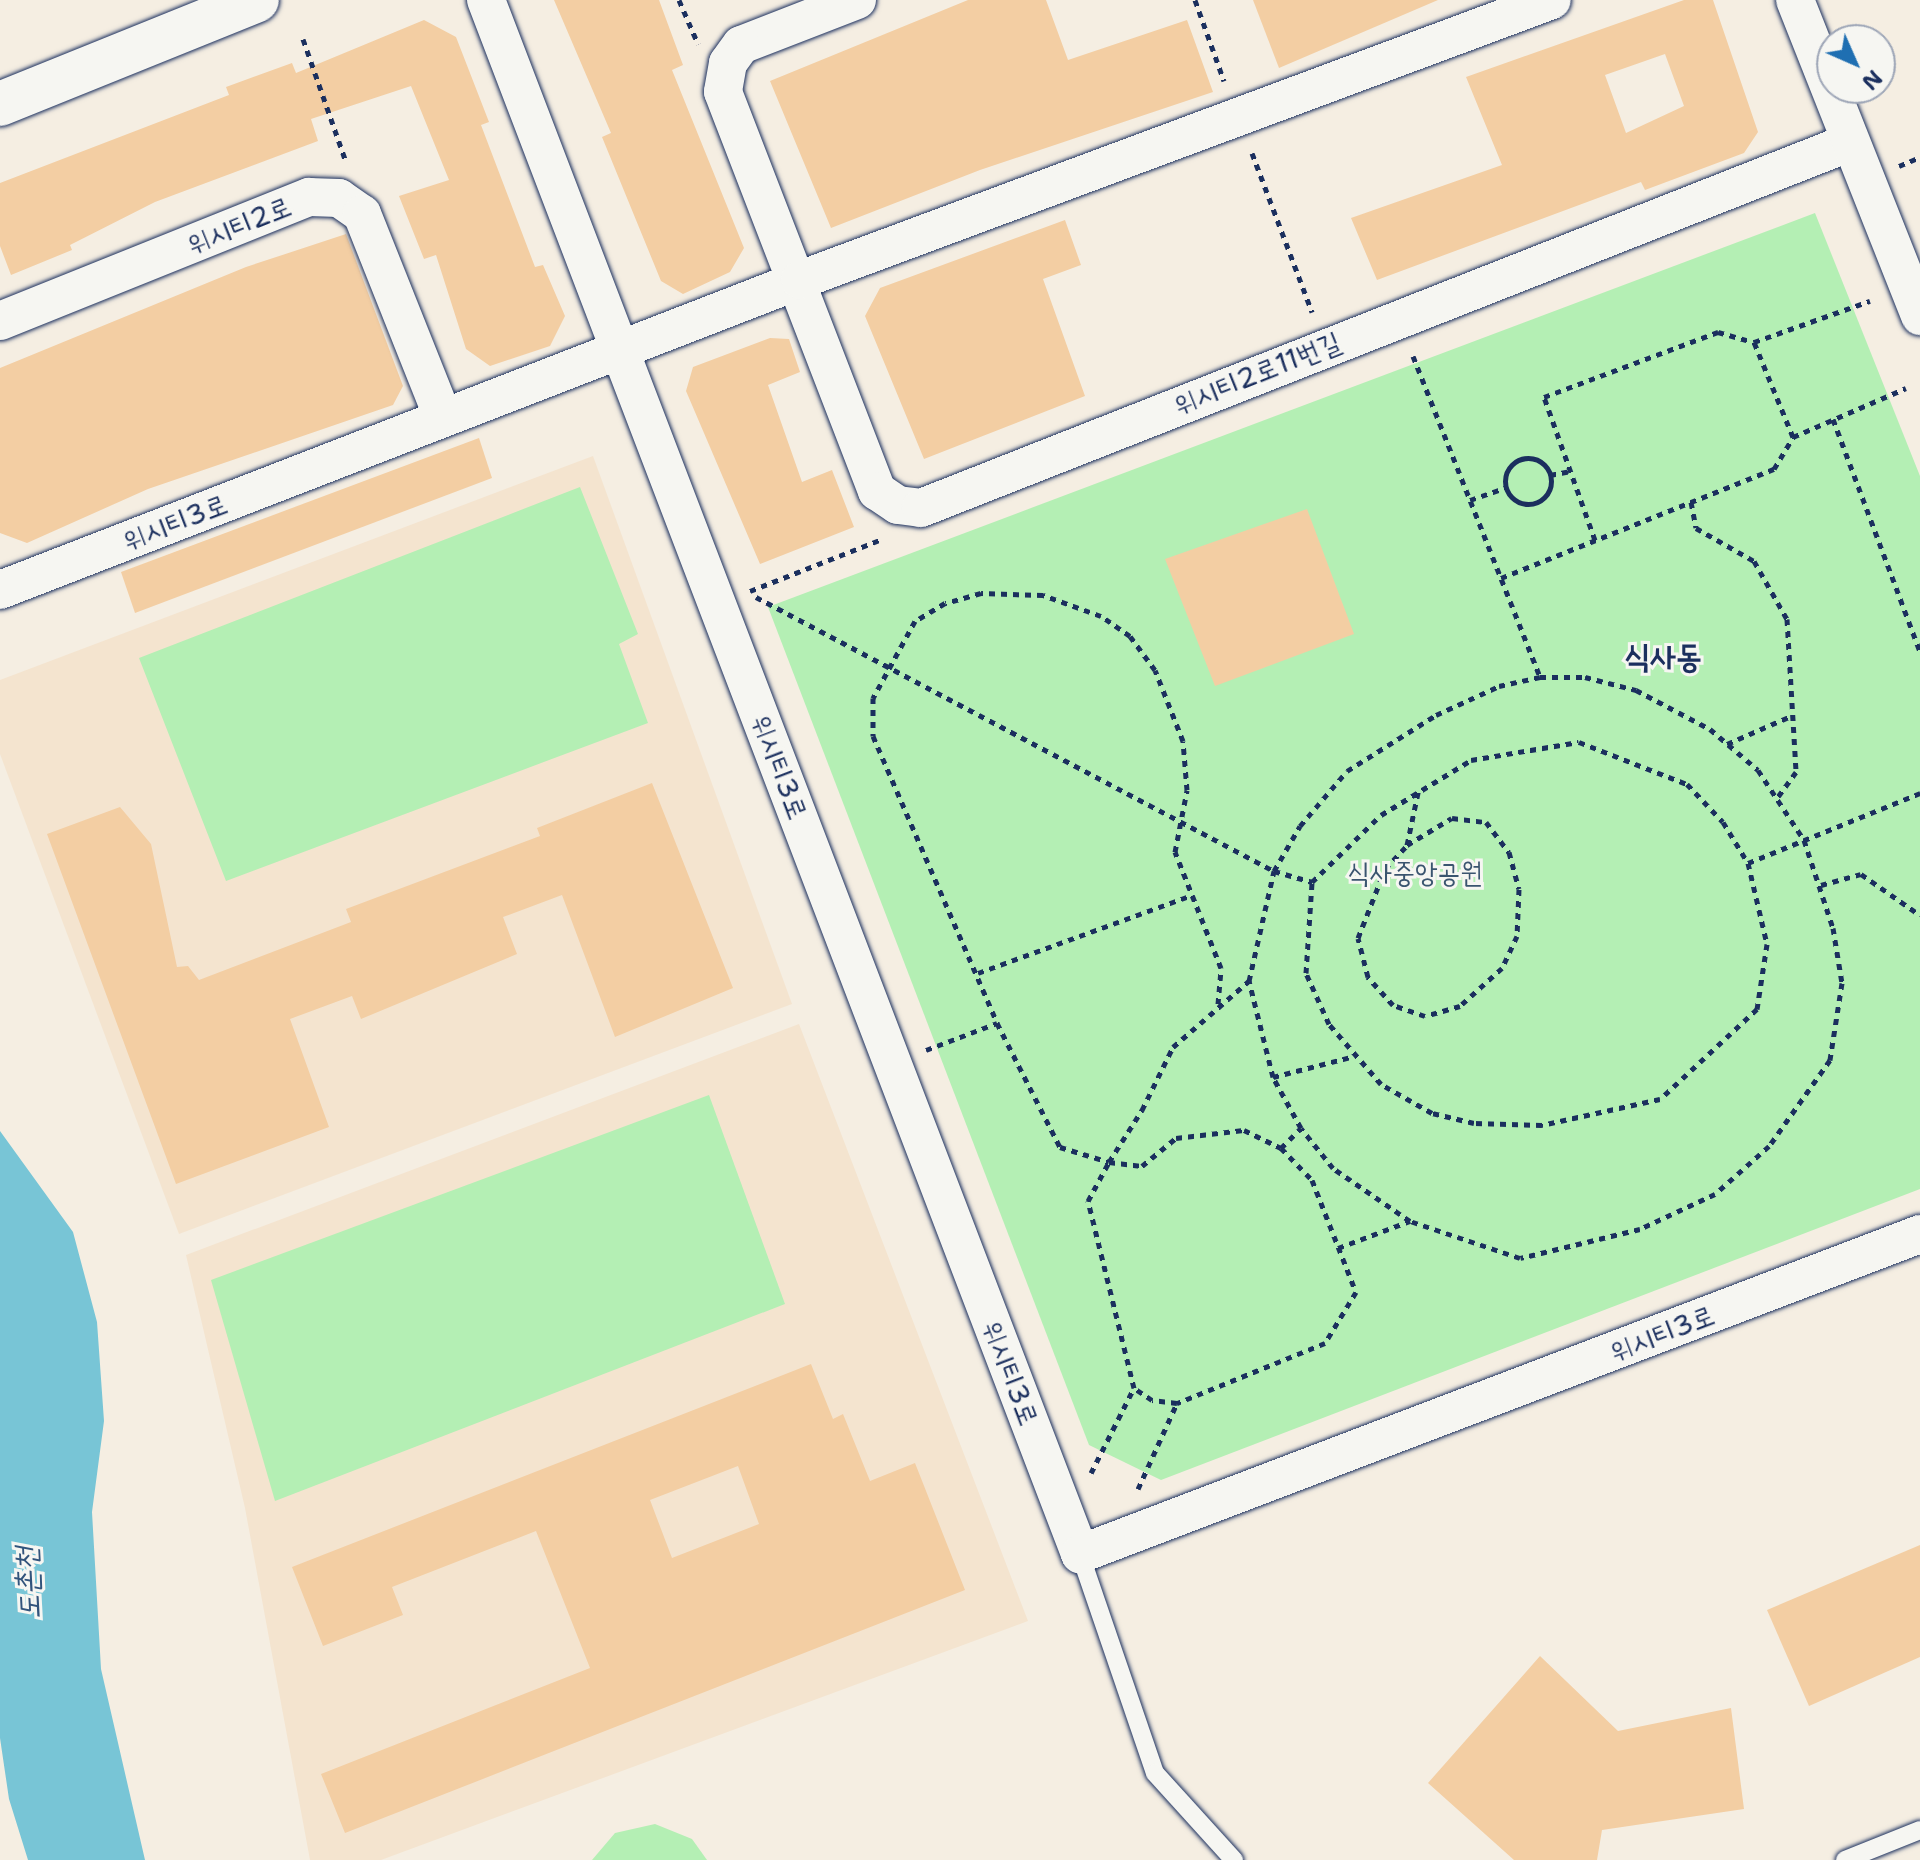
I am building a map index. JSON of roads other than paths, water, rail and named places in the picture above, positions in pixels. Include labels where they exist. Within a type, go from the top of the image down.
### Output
[{"type":"street","points":[[0,104],[257,0]]},
{"type":"street","name":"위시티3로","points":[[486,0],[1080,1554],[1920,1234]]},
{"type":"street","name":"위시티2로11번길","points":[[857,0],[741,45],[728,63],[723,92],[800,280],[877,491],[898,505],[921,508],[1848,143]]},
{"type":"street","points":[[619,353],[800,280],[1552,0]]},
{"type":"street","points":[[1795,0],[1848,143],[1920,316]]},
{"type":"street","name":"위시티2로","points":[[0,321],[309,197],[339,198],[362,214],[443,418]]},
{"type":"street","name":"위시티3로","points":[[0,590],[619,353]]},
{"type":"lane","points":[[1080,1554],[1155,1773],[1234,1860]]},
{"type":"lane","points":[[1845,1860],[1920,1830]]},
{"type":"water","name":"도촌천","points":[[0,1131],[73,1232],[97,1322],[104,1421],[92,1512],[101,1669],[145,1860],[28,1860],[9,1799],[0,1738]]},
{"type":"district","name":"식사동","points":[[1663,656]]},
{"type":"park label","name":"식사중앙공원","points":[[1415,872]]}]
